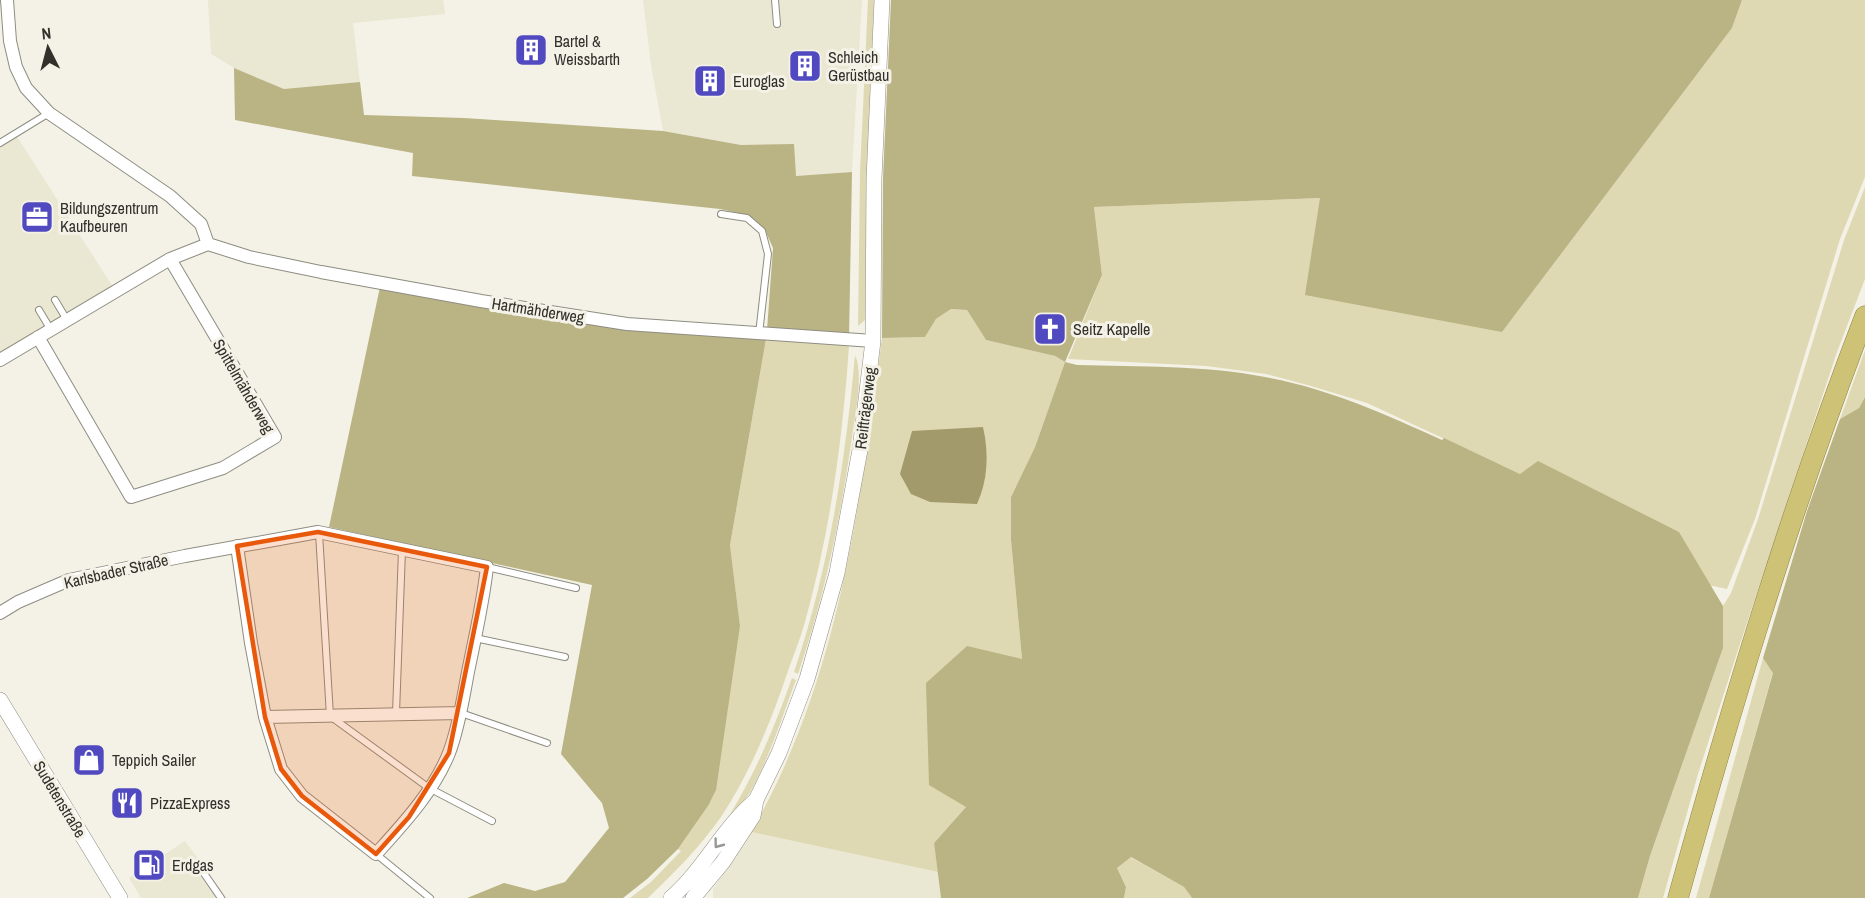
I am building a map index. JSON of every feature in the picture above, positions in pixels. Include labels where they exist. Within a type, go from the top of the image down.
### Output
[{"type":"highway","points":[[1678,898],[1712,774],[1787,538],[1865,316]]},
{"type":"street","points":[[0,360],[170,259],[208,244],[201,225],[170,196],[49,113],[26,88],[16,67],[10,41],[7,0]]},
{"type":"street","name":"Reifträgerweg","points":[[694,898],[723,862],[753,816],[756,800],[779,753],[796,710],[837,573],[860,450],[873,341],[874,179],[882,0]]},
{"type":"street","name":"Hartmähderweg","points":[[208,244],[249,257],[301,268],[481,301],[627,324],[759,335],[873,341]]},
{"type":"street","name":"Spittelmähderweg","points":[[38,338],[131,497],[223,468],[241,458],[275,437],[170,259]]},
{"type":"street","name":"Karlsbader Straße","points":[[0,613],[18,602],[69,580],[318,532],[486,567]]},
{"type":"street","points":[[237,546],[250,643],[265,717],[281,769],[302,796],[376,854],[409,817],[449,753],[460,713],[483,602],[486,567]]},
{"type":"street","name":"Sudetenstraße","points":[[0,700],[120,898]]},
{"type":"street","points":[[265,717],[460,713]]},
{"type":"street","name":"Reifträgerweg","points":[[676,896],[742,812],[756,800]]},
{"type":"street","points":[[676,896],[694,898]]},
{"type":"lane","points":[[775,0],[777,24]]},
{"type":"lane","points":[[0,143],[49,113]]},
{"type":"lane","points":[[721,214],[747,218],[762,231],[768,255],[759,335]]},
{"type":"lane","points":[[55,300],[67,320]]},
{"type":"lane","points":[[39,310],[51,330]]},
{"type":"lane","points":[[318,532],[330,716],[429,788],[492,821]]},
{"type":"lane","points":[[396,713],[402,549]]},
{"type":"lane","name":"Karlsbader Straße","points":[[486,567],[576,588]]},
{"type":"lane","points":[[475,638],[565,657]]},
{"type":"lane","points":[[460,713],[547,743]]},
{"type":"lane","points":[[376,854],[430,898]]},
{"type":"lane","points":[[201,869],[221,898]]},
{"type":"highlighted area","points":[[318,532],[487,567],[449,753],[409,817],[376,854],[302,796],[281,769],[265,717],[237,546]]},
{"type":"shaded area","points":[[208,0],[443,0],[445,14],[353,23],[360,82],[284,89],[234,68],[211,54]]},
{"type":"shaded area","points":[[643,0],[862,0],[852,172],[795,176],[793,144],[741,145],[663,131],[651,65]]},
{"type":"shaded area","points":[[868,0],[874,0],[867,173],[865,320],[858,326],[860,172]]},
{"type":"shaded area","points":[[891,0],[1742,0],[1732,28],[1502,332],[1305,295],[1320,198],[1094,207],[1102,275],[1065,362],[1055,356],[986,340],[967,310],[951,309],[936,319],[925,337],[882,338],[883,178]]},
{"type":"shaded area","points":[[1742,0],[1865,0],[1865,177],[1840,239],[1755,519],[1727,589],[1708,585],[1679,532],[1520,474],[1367,403],[1266,374],[1206,366],[1068,359],[1102,275],[1094,207],[1321,198],[1502,332],[1732,28]]},
{"type":"shaded area","points":[[234,68],[284,89],[360,82],[364,115],[464,118],[663,131],[741,145],[794,144],[796,176],[852,172],[849,338],[767,330],[773,248],[765,230],[747,215],[720,209],[412,176],[413,153],[235,120]]},
{"type":"shaded area","points":[[16,135],[113,287],[0,356],[0,145]]},
{"type":"shaded area","points":[[1865,187],[1865,279],[1837,352],[1737,653],[1698,774],[1663,898],[1638,898],[1650,856],[1723,648],[1723,606],[1731,593],[1758,519],[1844,240]]},
{"type":"shaded area","points":[[380,287],[766,339],[730,545],[740,626],[716,790],[708,806],[678,849],[623,898],[467,898],[504,883],[535,891],[565,882],[609,828],[602,803],[561,754],[592,585],[329,527]]},
{"type":"shaded area","points":[[951,309],[967,310],[986,340],[1055,356],[1065,362],[1035,447],[1011,497],[1011,540],[1022,659],[966,807],[934,843],[938,872],[751,832],[781,774],[805,714],[825,654],[854,530],[882,338],[925,337],[936,319]]},
{"type":"shaded area","points":[[766,339],[849,345],[834,485],[814,588],[801,635],[774,711],[750,766],[721,817],[696,849],[648,898],[630,898],[651,882],[681,851],[678,849],[708,806],[740,626],[730,545]]},
{"type":"shaded area","points":[[1865,350],[1865,397],[1859,408],[1840,419]]},
{"type":"shaded area","points":[[855,355],[859,373],[858,395],[842,498],[824,586],[798,674],[794,672],[817,594],[841,476]]},
{"type":"shaded area","points":[[1065,362],[1077,365],[1218,370],[1265,377],[1311,388],[1377,412],[1442,440],[1444,438],[1520,474],[1538,461],[1679,532],[1723,606],[1723,648],[1650,856],[1638,898],[1192,898],[1184,887],[1131,857],[1117,868],[1126,887],[1124,898],[941,898],[934,843],[966,807],[929,785],[926,683],[967,646],[1022,659],[1011,540],[1011,497],[1035,447]]},
{"type":"shaded area","points":[[1865,397],[1865,898],[1709,898],[1773,673],[1763,658],[1807,511],[1840,419],[1859,408]]},
{"type":"shaded area","points":[[983,427],[986,466],[981,495],[977,504],[930,502],[911,494],[900,474],[912,431]]},
{"type":"shaded area","points":[[1763,658],[1773,672],[1709,898],[1696,898]]},
{"type":"shaded area","points":[[792,678],[796,680],[758,777],[748,796],[724,824],[745,789],[762,753]]},
{"type":"shaded area","points":[[751,832],[938,872],[941,898],[713,898],[713,889]]},
{"type":"shaded area","points":[[185,841],[227,898],[141,898],[129,878]]},
{"type":"shaded area","points":[[1130,857],[1184,887],[1192,898],[1124,898],[1126,887],[1117,868]]},
{"type":"place","name":"Bartel & Weissbarth","points":[[531,50]]},
{"type":"place","name":"Schleich Gerüstbau","points":[[805,66]]},
{"type":"place","name":"Euroglas","points":[[710,81]]},
{"type":"place","name":"Bildungszentrum Kaufbeuren","points":[[37,217]]},
{"type":"place","name":"Seitz Kapelle","points":[[1050,329]]},
{"type":"place","name":"Teppich Sailer","points":[[89,760]]},
{"type":"place","name":"PizzaExpress","points":[[127,803]]},
{"type":"place","name":"Erdgas","points":[[149,865]]}]
